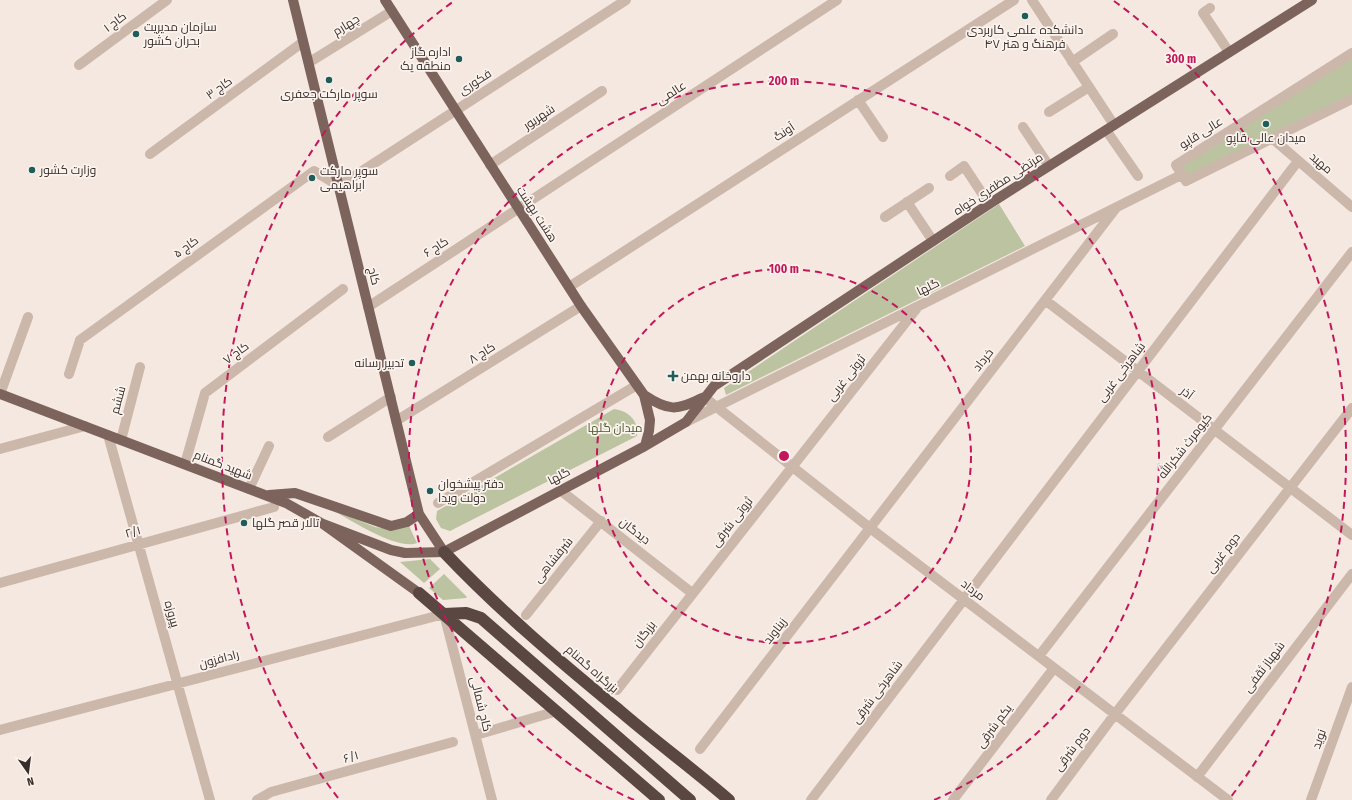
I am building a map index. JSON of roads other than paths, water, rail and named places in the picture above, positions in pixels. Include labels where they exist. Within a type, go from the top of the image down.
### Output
[{"type":"highway","name":"بزرگراه گمنام","points":[[444,552],[497,606],[619,711],[703,777],[729,800]]},
{"type":"highway","points":[[419,593],[659,800]]},
{"type":"highway","points":[[444,614],[466,613],[481,618],[690,800]]},
{"type":"main road","name":"کاج","points":[[293,0],[419,514],[444,552]]},
{"type":"main road","name":"هشت بهشت","points":[[385,0],[581,306],[644,395],[650,420],[645,446]]},
{"type":"main road","name":"مرتضی مظفری خواه","points":[[704,397],[714,386],[989,204],[1312,0]]},
{"type":"main road","name":"شهید گمنام","points":[[0,394],[286,503],[322,524],[419,593]]},
{"type":"main road","points":[[644,395],[664,406],[674,408],[684,407],[704,397]]},
{"type":"main road","name":"گلها","points":[[444,552],[645,446],[686,422],[704,397]]},
{"type":"main road","points":[[266,495],[295,493],[391,526],[406,522],[419,514]]},
{"type":"main road","points":[[322,524],[391,550],[405,553],[444,552]]},
{"type":"street","name":"کاج ۱","points":[[79,65],[166,0]]},
{"type":"street","name":"فکوری","points":[[338,186],[626,0]]},
{"type":"street","name":"آونگ","points":[[569,287],[1014,0]]},
{"type":"street","points":[[1032,0],[1089,87],[1110,128],[1138,176]]},
{"type":"street","name":"عالمی","points":[[519,208],[833,1]]},
{"type":"street","points":[[1210,8],[1203,13],[1229,52]]},
{"type":"street","name":"چهارم","points":[[313,60],[392,11]]},
{"type":"street","points":[[1072,62],[1113,34]]},
{"type":"street","name":"کاج ۳","points":[[150,154],[303,42]]},
{"type":"street","name":"عالی قاپو","points":[[1181,175],[1176,164],[1352,53]]},
{"type":"street","points":[[1049,112],[1089,87]]},
{"type":"street","name":"شهریور","points":[[490,165],[602,91]]},
{"type":"street","points":[[1181,175],[1186,181],[1352,99]]},
{"type":"street","points":[[858,100],[883,137]]},
{"type":"street","points":[[1023,127],[1049,166]]},
{"type":"street","name":"مهبد","points":[[1272,138],[1352,207]]},
{"type":"street","name":"شاهرخی غربی","points":[[964,599],[1298,161]]},
{"type":"street","points":[[950,176],[964,166],[989,204]]},
{"type":"street","name":"کاج ۵","points":[[69,374],[80,340],[314,171],[338,186]]},
{"type":"street","name":"گلها","points":[[686,422],[1181,175]]},
{"type":"street","points":[[885,217],[929,188]]},
{"type":"street","points":[[907,202],[933,241]]},
{"type":"street","name":"کاج ۶","points":[[368,307],[519,208]]},
{"type":"street","name":"خرداد","points":[[870,528],[1116,208]]},
{"type":"street","name":"کیومرث شکرالله","points":[[1039,656],[1352,252]]},
{"type":"street","name":"کاج ۷","points":[[185,464],[205,393],[343,289]]},
{"type":"street","name":"آذر","points":[[1045,300],[1352,535]]},
{"type":"street","name":"ثروتی غربی","points":[[792,467],[920,305]]},
{"type":"street","name":"کاج ۸","points":[[396,421],[581,306]]},
{"type":"street","points":[[0,394],[28,317]]},
{"type":"street","name":"ششم","points":[[120,440],[140,368]]},
{"type":"street","points":[[438,503],[637,385]]},
{"type":"street","points":[[328,438],[391,397]]},
{"type":"street","name":"مرداد","points":[[704,397],[870,528],[1228,800]]},
{"type":"street","name":"دوم غربی","points":[[1115,714],[1352,408]]},
{"type":"street","points":[[0,449],[85,426]]},
{"type":"street","name":"پیروزه","points":[[108,435],[210,800]]},
{"type":"street","points":[[249,489],[269,446]]},
{"type":"street","name":"ثروتی شرقی","points":[[692,594],[792,467]]},
{"type":"street","name":"دیدگان","points":[[560,490],[692,594]]},
{"type":"street","name":"۲/۱","points":[[0,583],[274,506]]},
{"type":"street","name":"شرفشاهی","points":[[526,615],[601,521]]},
{"type":"street","name":"زیناوند","points":[[700,749],[870,528]]},
{"type":"street","name":"شهباز ثقفی","points":[[1197,777],[1352,574]]},
{"type":"street","name":"بزرگان","points":[[617,690],[692,594]]},
{"type":"street","name":"شاهرخی شرقی","points":[[811,800],[964,599]]},
{"type":"street","name":"رادافزون","points":[[0,730],[444,614]]},
{"type":"street","name":"کاج شمالی","points":[[444,614],[492,800]]},
{"type":"street","name":"یکم شرقی","points":[[953,800],[1054,668]]},
{"type":"street","name":"نوید","points":[[1311,800],[1352,687]]},
{"type":"street","points":[[476,735],[557,711]]},
{"type":"street","name":"دوم شرقی","points":[[1051,800],[1115,714]]},
{"type":"street","name":"۶/۱","points":[[257,800],[271,792],[453,742]]},
{"type":"place","name":"دانشکده علمی کاربردی فرهنگ و هنر ۴۷","points":[[1025,16]]},
{"type":"place","name":"سازمان مدیریت بحران کشور","points":[[136,34]]},
{"type":"place","name":"اداره گاز منطقه یک","points":[[459,59]]},
{"type":"place","name":"سوپر مارکت جعفری","points":[[329,80]]},
{"type":"place","name":"میدان عالی قاپو","points":[[1266,124]]},
{"type":"place","name":"وزارت کشور","points":[[32,170]]},
{"type":"place","name":"سوپر مارکت ابراهیمی","points":[[312,178]]},
{"type":"place","name":"تدبیر رسانه","points":[[412,363]]},
{"type":"place","name":"داروخانه بهمن","points":[[673,376]]},
{"type":"place","name":"دفتر پیشخوان دولت ویدا","points":[[430,491]]},
{"type":"place","name":"تالار قصر گلها","points":[[244,523]]},
{"type":"park label","name":"میدان گلها","points":[[615,428]]}]
